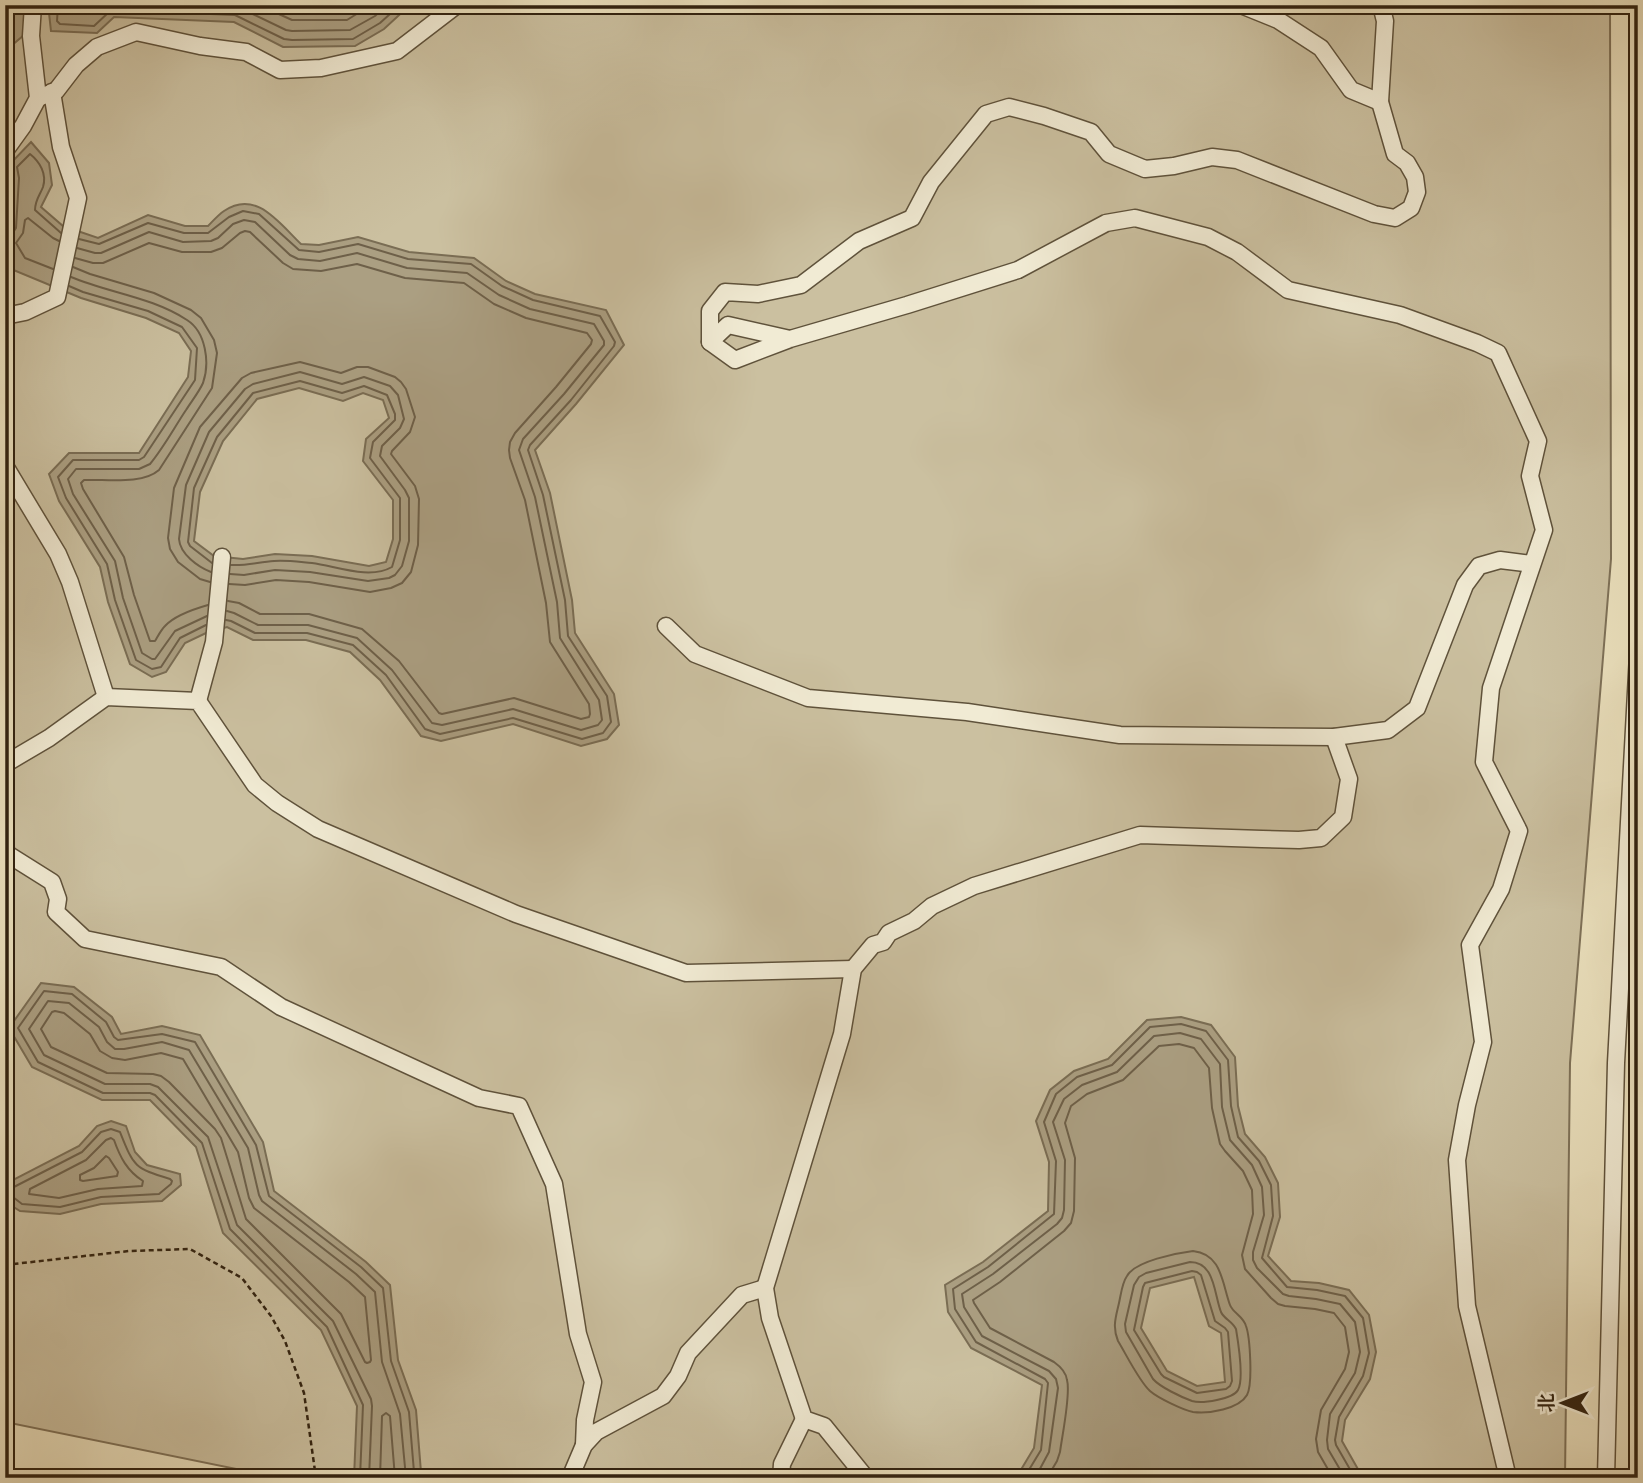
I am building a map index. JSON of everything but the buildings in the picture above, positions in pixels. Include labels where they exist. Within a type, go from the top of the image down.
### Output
[{"type":"street","points":[[5,316],[25,312],[57,297],[78,198],[45,95],[31,36],[33,5]]},
{"type":"street","points":[[5,151],[45,95],[56,91],[76,65],[97,47],[136,32],[200,46],[246,52],[279,70],[321,68],[397,51],[457,5]]},
{"type":"street","points":[[1241,5],[1278,20],[1321,48],[1351,90],[1380,103]]},
{"type":"street","points":[[710,342],[710,311],[725,292],[758,294],[801,285],[859,241],[912,218],[931,182],[986,114],[1009,107],[1091,132],[1109,154],[1145,169],[1212,158],[1237,160],[1374,214],[1395,218],[1411,208],[1417,192],[1415,177],[1407,163],[1395,154],[1380,103],[1385,21],[1381,5]]},
{"type":"street","points":[[1638,5],[1638,14]]},
{"type":"street","points":[[710,342],[735,360],[790,339],[1018,270],[1106,223],[1135,218],[1209,237],[1237,253],[1288,290],[1400,315],[1498,353],[1538,441],[1530,476],[1544,530],[1491,688],[1484,762],[1519,831],[1501,889],[1470,945],[1483,1042],[1457,1160],[1467,1306],[1508,1478]]},
{"type":"street","points":[[710,342],[728,325],[790,339]]},
{"type":"street","points":[[5,466],[58,554],[106,697]]},
{"type":"street","points":[[222,557],[214,642],[198,701],[255,785],[277,803],[318,828],[516,914],[687,973],[853,969]]},
{"type":"street","points":[[666,626],[695,654],[808,698],[967,712],[1121,735],[1334,737],[1388,730],[1418,708],[1465,585],[1479,566],[1500,560],[1532,565]]},
{"type":"street","points":[[1606,1478],[1616,1063],[1638,655]]},
{"type":"street","points":[[5,764],[49,738],[106,697],[198,701]]},
{"type":"street","points":[[781,1478],[782,1464],[804,1419],[770,1318],[765,1288],[842,1034],[853,969],[873,945],[883,942],[889,933],[914,921],[932,906],[974,886],[1140,835],[1321,838],[1343,817],[1349,779],[1334,737]]},
{"type":"street","points":[[5,850],[52,882],[58,899],[56,912],[85,939],[221,967],[281,1007],[479,1098],[519,1106],[554,1184],[578,1335],[593,1382],[585,1420],[584,1444],[570,1478]]},
{"type":"street","points":[[584,1444],[596,1432],[663,1396],[678,1376],[688,1353],[742,1294],[765,1288]]},
{"type":"street","points":[[804,1419],[824,1426],[866,1478]]},
{"type":"path","points":[[5,1265],[129,1251],[190,1249],[242,1278],[271,1316],[285,1341],[304,1393],[316,1478]]},
{"type":"shaded area","points":[[5,5],[1610,5],[1611,559],[1570,1063],[1565,1478],[281,1478],[5,1422]]},
{"type":"water","points":[[5,5],[24,5],[24,35],[5,51]]},
{"type":"water","points":[[52,5],[410,5],[384,29],[355,46],[283,47],[234,22],[114,17],[97,33],[51,31],[49,13]]},
{"type":"water","points":[[31,142],[49,163],[52,185],[41,207],[63,226],[98,238],[148,215],[185,226],[208,226],[224,211],[246,204],[266,211],[301,244],[319,245],[358,237],[409,252],[474,258],[506,281],[535,294],[606,310],[624,345],[535,450],[550,493],[572,600],[575,633],[614,694],[619,725],[607,739],[581,746],[513,724],[441,741],[421,736],[380,680],[350,652],[306,640],[253,640],[227,627],[185,643],[166,672],[152,677],[130,664],[108,602],[100,567],[59,501],[49,474],[69,453],[139,453],[188,377],[191,351],[179,333],[146,318],[81,298],[11,269],[8,243],[11,191],[9,165]],"holes":[[[299,388],[343,401],[363,393],[383,400],[389,418],[366,439],[363,461],[393,500],[393,539],[386,562],[369,566],[312,556],[275,554],[243,559],[214,556],[194,541],[200,492],[223,441],[257,399]]]},
{"type":"water","points":[[41,983],[74,987],[112,1017],[121,1034],[162,1026],[200,1035],[263,1142],[274,1191],[366,1262],[390,1285],[398,1360],[416,1410],[423,1478],[354,1478],[357,1406],[321,1330],[223,1233],[196,1147],[150,1100],[102,1100],[32,1067],[9,1028]]},
{"type":"water","points":[[1181,1017],[1211,1025],[1235,1057],[1238,1106],[1245,1134],[1265,1157],[1278,1183],[1280,1217],[1268,1256],[1291,1281],[1319,1283],[1349,1290],[1369,1315],[1376,1352],[1370,1379],[1345,1420],[1342,1441],[1363,1478],[1016,1478],[1034,1448],[1042,1385],[971,1348],[948,1312],[945,1285],[983,1262],[1048,1211],[1049,1162],[1036,1121],[1050,1090],[1074,1071],[1108,1059],[1147,1020]],"holes":[[[1194,1277],[1209,1326],[1221,1333],[1225,1382],[1197,1386],[1167,1371],[1141,1328],[1150,1288]]]},
{"type":"water","points":[[111,1121],[126,1126],[135,1152],[147,1165],[180,1174],[181,1185],[162,1201],[101,1204],[60,1214],[20,1211],[7,1200],[7,1183],[79,1146],[97,1126]]}]
